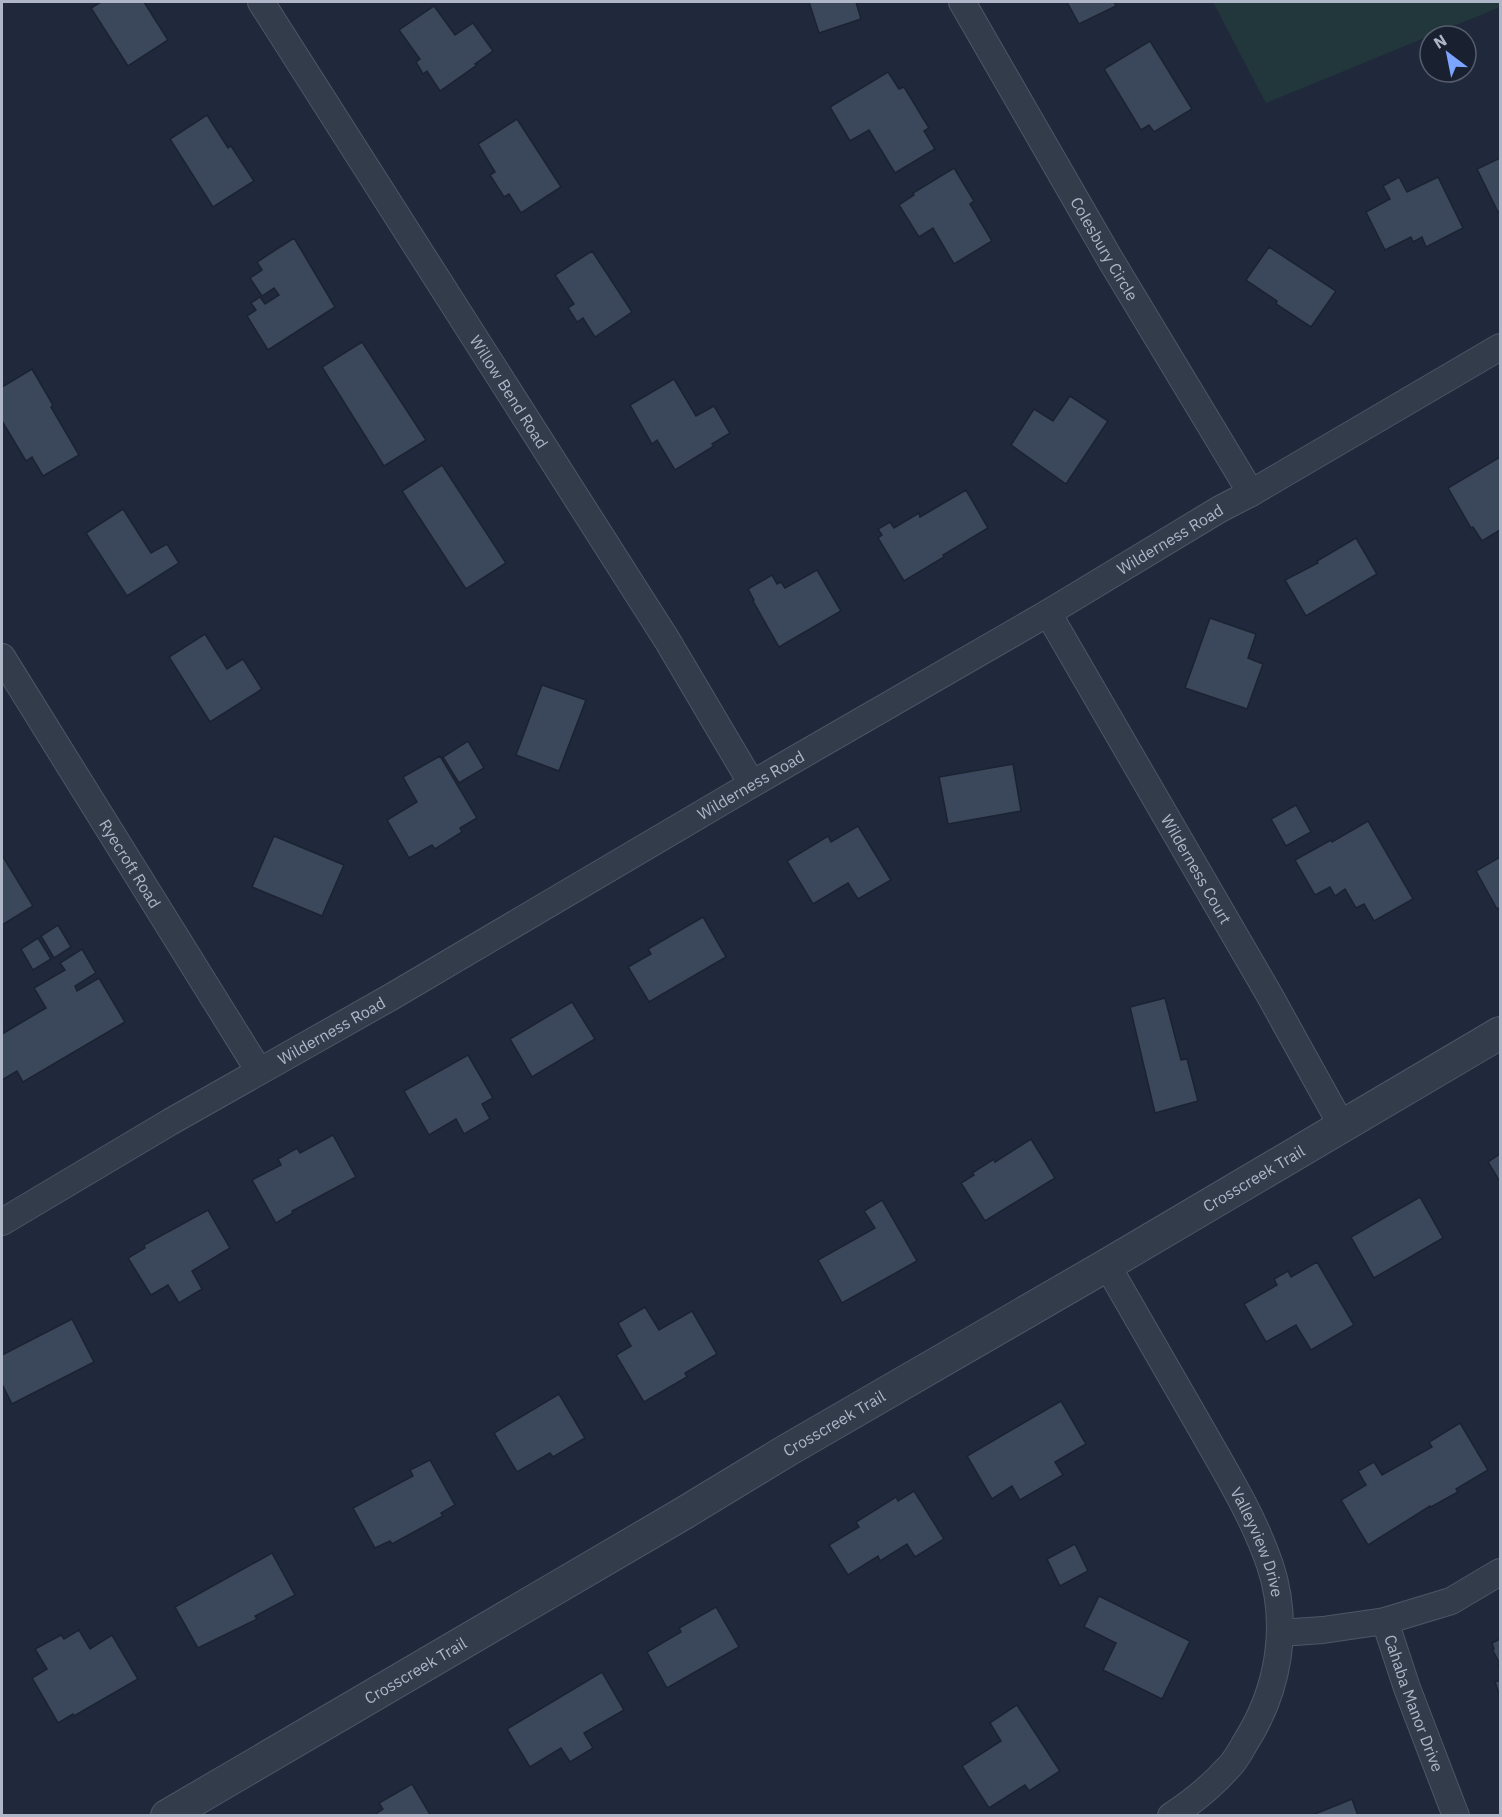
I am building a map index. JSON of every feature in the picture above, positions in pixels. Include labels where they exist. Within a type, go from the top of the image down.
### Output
[{"type":"street","name":"Willow Bend Road","points":[[261,2],[661,630],[752,784]]},
{"type":"street","name":"Colesbury Circle","points":[[962,2],[1104,248],[1251,493]]},
{"type":"street","name":"Wilderness Road","points":[[2,1222],[259,1071],[391,997],[1048,613],[1220,509],[1500,347]]},
{"type":"street","name":"Wilderness Court","points":[[1048,613],[1270,996],[1342,1126]]},
{"type":"street","name":"Ryecroft Road","points":[[2,657],[259,1071]]},
{"type":"street","name":"Crosscreek Trail","points":[[167,1815],[1500,1033]]},
{"type":"street","name":"Valleyview Drive","points":[[1107,1265],[1257,1531],[1270,1566],[1278,1598],[1280,1647],[1273,1685],[1256,1727],[1229,1768],[1196,1799],[1172,1815]]},
{"type":"street","points":[[1385,1621],[1450,1601],[1500,1572]]},
{"type":"street","name":"Cahaba Manor Drive","points":[[1280,1633],[1323,1630],[1385,1621],[1407,1688],[1456,1815]]},
{"type":"green space","points":[[1213,2],[1500,2],[1500,7],[1459,24],[1418,24],[1418,41],[1266,103]]},
{"type":"building","points":[[101,2],[144,2],[168,40],[128,66],[91,8]]},
{"type":"building","points":[[809,2],[856,2],[861,19],[819,33]]},
{"type":"building","points":[[1067,2],[1114,2],[1116,6],[1079,24]]},
{"type":"building","points":[[434,6],[455,35],[473,23],[493,51],[440,91],[427,71],[423,74],[416,62],[420,59],[399,30]]},
{"type":"building","points":[[1150,41],[1192,109],[1154,132],[1149,125],[1141,130],[1104,69]]},
{"type":"building","points":[[888,72],[899,89],[904,87],[929,128],[924,131],[935,149],[895,173],[869,130],[850,141],[830,107]]},
{"type":"building","points":[[207,115],[228,148],[231,146],[254,181],[213,207],[170,139]]},
{"type":"building","points":[[517,119],[561,187],[521,213],[509,194],[504,197],[490,175],[495,172],[478,144]]},
{"type":"building","points":[[1500,158],[1500,211],[1498,212],[1477,169]]},
{"type":"building","points":[[954,168],[974,201],[970,204],[992,241],[954,264],[933,228],[919,237],[899,205],[914,195],[913,193]]},
{"type":"building","points":[[1399,177],[1407,192],[1438,177],[1463,228],[1426,247],[1422,237],[1413,242],[1411,237],[1385,250],[1366,212],[1390,199],[1383,186]]},
{"type":"building","points":[[294,238],[335,307],[268,350],[247,316],[256,310],[251,303],[260,297],[265,304],[279,295],[274,288],[262,296],[250,278],[262,270],[257,262]]},
{"type":"building","points":[[1269,247],[1336,291],[1311,327],[1276,304],[1277,301],[1246,280]]},
{"type":"building","points":[[592,251],[632,312],[595,337],[583,318],[577,322],[568,308],[574,304],[555,275]]},
{"type":"building","points":[[362,342],[426,440],[384,466],[322,367]]},
{"type":"building","points":[[32,369],[79,455],[43,476],[32,457],[26,461],[2,421],[2,387]]},
{"type":"building","points":[[674,379],[696,416],[714,406],[730,433],[712,444],[714,446],[675,470],[657,440],[652,444],[630,405]]},
{"type":"building","points":[[1070,396],[1108,421],[1066,484],[1011,445],[1034,409],[1053,421]]},
{"type":"building","points":[[1500,457],[1500,530],[1482,541],[1473,527],[1471,528],[1448,488]]},
{"type":"building","points":[[442,465],[506,563],[466,589],[402,491]]},
{"type":"building","points":[[966,490],[988,528],[904,581],[878,538],[882,535],[878,529],[890,522],[894,528],[919,513],[920,517]]},
{"type":"building","points":[[123,509],[151,553],[167,544],[179,563],[127,596],[86,533]]},
{"type":"building","points":[[1356,538],[1377,574],[1306,616],[1285,580],[1318,563],[1317,561]]},
{"type":"building","points":[[817,570],[841,611],[779,647],[748,589],[772,575],[777,584],[781,582],[785,588]]},
{"type":"building","points":[[1210,618],[1256,634],[1248,658],[1263,664],[1247,709],[1185,688]]},
{"type":"building","points":[[205,634],[227,669],[243,659],[262,689],[210,722],[169,657]]},
{"type":"building","points":[[542,685],[586,700],[559,771],[516,755]]},
{"type":"building","points":[[468,741],[484,768],[459,783],[443,757]]},
{"type":"building","points":[[440,756],[477,818],[460,828],[462,832],[435,849],[432,845],[409,858],[387,820],[417,802],[403,777]]},
{"type":"building","points":[[1013,764],[1021,811],[948,824],[939,777]]},
{"type":"building","points":[[1296,805],[1311,832],[1286,846],[1271,819]]},
{"type":"building","points":[[1368,821],[1413,899],[1374,921],[1364,904],[1356,908],[1345,889],[1335,896],[1330,887],[1315,895],[1295,860]]},
{"type":"building","points":[[858,826],[891,880],[858,899],[848,883],[813,904],[787,861],[828,836],[831,842]]},
{"type":"building","points":[[274,836],[344,865],[322,916],[252,887]]},
{"type":"building","points":[[2,855],[33,906],[2,925]]},
{"type":"building","points":[[1500,857],[1500,907],[1497,909],[1476,871]]},
{"type":"building","points":[[703,917],[726,957],[649,1002],[628,967],[651,954],[648,949]]},
{"type":"building","points":[[58,925],[71,947],[54,958],[41,936]]},
{"type":"building","points":[[38,938],[51,959],[33,970],[21,949]]},
{"type":"building","points":[[82,949],[96,973],[75,986],[77,991],[99,978],[125,1022],[23,1082],[17,1071],[2,1080],[2,1034],[46,1008],[34,988],[65,970],[60,963]]},
{"type":"building","points":[[1165,998],[1181,1060],[1187,1059],[1198,1101],[1155,1113],[1130,1007]]},
{"type":"building","points":[[572,1002],[595,1039],[532,1077],[510,1039]]},
{"type":"building","points":[[468,1055],[493,1098],[482,1104],[490,1119],[464,1134],[456,1119],[429,1135],[404,1091]]},
{"type":"building","points":[[333,1135],[356,1177],[292,1211],[293,1213],[276,1223],[252,1180],[281,1165],[278,1159],[297,1148],[300,1153]]},
{"type":"building","points":[[1031,1139],[1055,1178],[985,1221],[961,1183],[994,1159],[995,1162]]},
{"type":"building","points":[[1500,1154],[1500,1182],[1488,1162]]},
{"type":"building","points":[[1420,1197],[1443,1238],[1374,1278],[1351,1237]]},
{"type":"building","points":[[882,1200],[917,1261],[842,1303],[818,1260],[875,1228],[864,1211]]},
{"type":"building","points":[[208,1210],[230,1248],[192,1271],[202,1289],[179,1303],[168,1285],[151,1295],[128,1258],[145,1248],[144,1245]]},
{"type":"building","points":[[1317,1262],[1354,1325],[1311,1350],[1296,1325],[1266,1342],[1244,1304],[1277,1285],[1274,1279],[1288,1271],[1291,1277]]},
{"type":"building","points":[[645,1307],[659,1330],[692,1311],[717,1354],[685,1373],[687,1377],[644,1402],[616,1355],[631,1346],[618,1323]]},
{"type":"building","points":[[72,1319],[94,1362],[12,1404],[2,1384],[2,1355]]},
{"type":"building","points":[[559,1394],[585,1438],[553,1457],[550,1453],[517,1472],[494,1433]]},
{"type":"building","points":[[1061,1401],[1086,1444],[1055,1462],[1063,1475],[1020,1500],[1012,1486],[992,1499],[967,1456]]},
{"type":"building","points":[[1460,1423],[1488,1470],[1456,1489],[1458,1492],[1430,1506],[1368,1545],[1341,1500],[1366,1485],[1358,1471],[1374,1462],[1382,1475],[1432,1447],[1429,1442]]},
{"type":"building","points":[[430,1460],[455,1505],[441,1513],[443,1516],[392,1544],[390,1541],[375,1548],[353,1508],[413,1476],[410,1470]]},
{"type":"building","points":[[914,1491],[944,1539],[915,1557],[907,1544],[880,1561],[878,1556],[848,1575],[829,1545],[859,1527],[856,1522],[896,1497],[898,1501]]},
{"type":"building","points":[[1075,1544],[1088,1571],[1060,1586],[1047,1559]]},
{"type":"building","points":[[272,1553],[295,1595],[255,1616],[257,1619],[198,1648],[175,1607]]},
{"type":"building","points":[[1099,1596],[1190,1641],[1162,1699],[1103,1670],[1116,1643],[1084,1627]]},
{"type":"building","points":[[716,1607],[739,1647],[667,1688],[647,1652],[681,1632],[679,1628]]},
{"type":"building","points":[[79,1630],[90,1649],[112,1635],[138,1679],[58,1723],[32,1678],[47,1669],[35,1649],[61,1635],[64,1639]]},
{"type":"building","points":[[1500,1639],[1500,1664],[1492,1649],[1494,1649],[1492,1643]]},
{"type":"building","points":[[602,1672],[624,1710],[584,1733],[593,1748],[570,1762],[561,1748],[530,1767],[507,1729]]},
{"type":"building","points":[[1500,1680],[1500,1696],[1495,1682]]},
{"type":"building","points":[[1017,1705],[1060,1771],[1029,1791],[1025,1785],[989,1808],[962,1766],[1001,1741],[990,1723]]},
{"type":"building","points":[[412,1784],[431,1816],[373,1816],[383,1809],[379,1803]]},
{"type":"building","points":[[1352,1799],[1358,1816],[1310,1816]]}]
